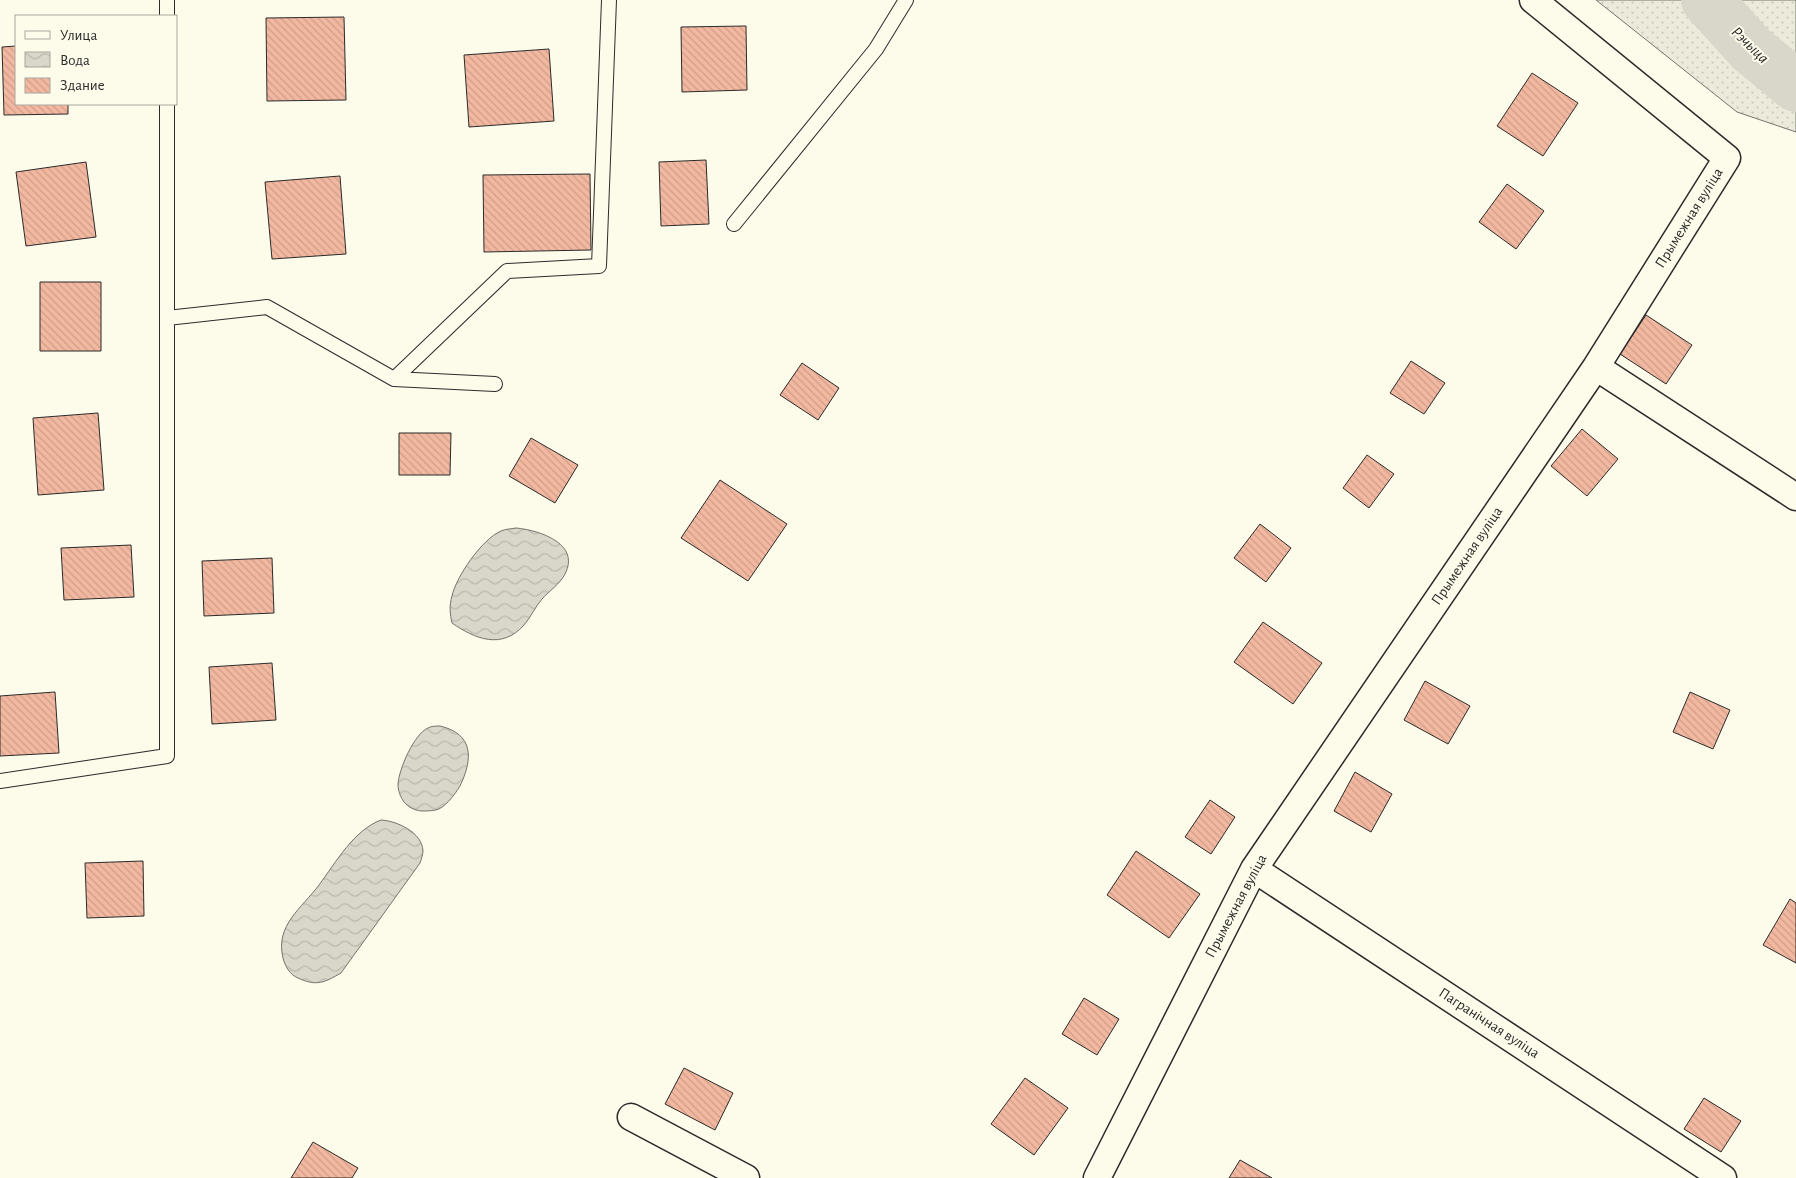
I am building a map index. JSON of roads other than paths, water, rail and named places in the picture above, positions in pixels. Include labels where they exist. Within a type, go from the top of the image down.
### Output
[{"type":"street","name":"Прымежная вуліца","points":[[1097,1178],[1254,869],[1596,367],[1727,158],[1533,0]]},
{"type":"street","points":[[1596,367],[1796,497]]},
{"type":"street","name":"Пагранічная вуліца","points":[[1254,869],[1723,1178]]},
{"type":"street","points":[[631,1117],[746,1178]]},
{"type":"lane","points":[[167,0],[167,15]]},
{"type":"lane","points":[[394,380],[507,271],[599,266],[609,0]]},
{"type":"lane","points":[[734,224],[876,49],[906,0]]},
{"type":"lane","points":[[0,781],[168,756],[167,105]]},
{"type":"lane","points":[[167,318],[267,307],[394,380],[495,384]]},
{"type":"water","points":[[516,528],[545,535],[562,546],[567,554],[568,563],[565,574],[537,605],[524,625],[516,633],[498,640],[470,634],[452,623],[450,607],[454,588],[464,569],[486,542],[501,531]]},
{"type":"water","points":[[440,726],[451,730],[465,741],[468,749],[467,766],[460,786],[445,804],[435,810],[416,810],[406,804],[398,789],[401,770],[408,753],[418,737],[429,727]]},
{"type":"water","points":[[381,820],[401,825],[418,838],[422,844],[423,851],[420,863],[341,973],[316,983],[295,977],[288,970],[283,958],[282,946],[286,926],[354,839],[362,831]]},
{"type":"waterway","name":"Рэчыца","points":[[1707,0],[1751,49],[1796,86]]}]
